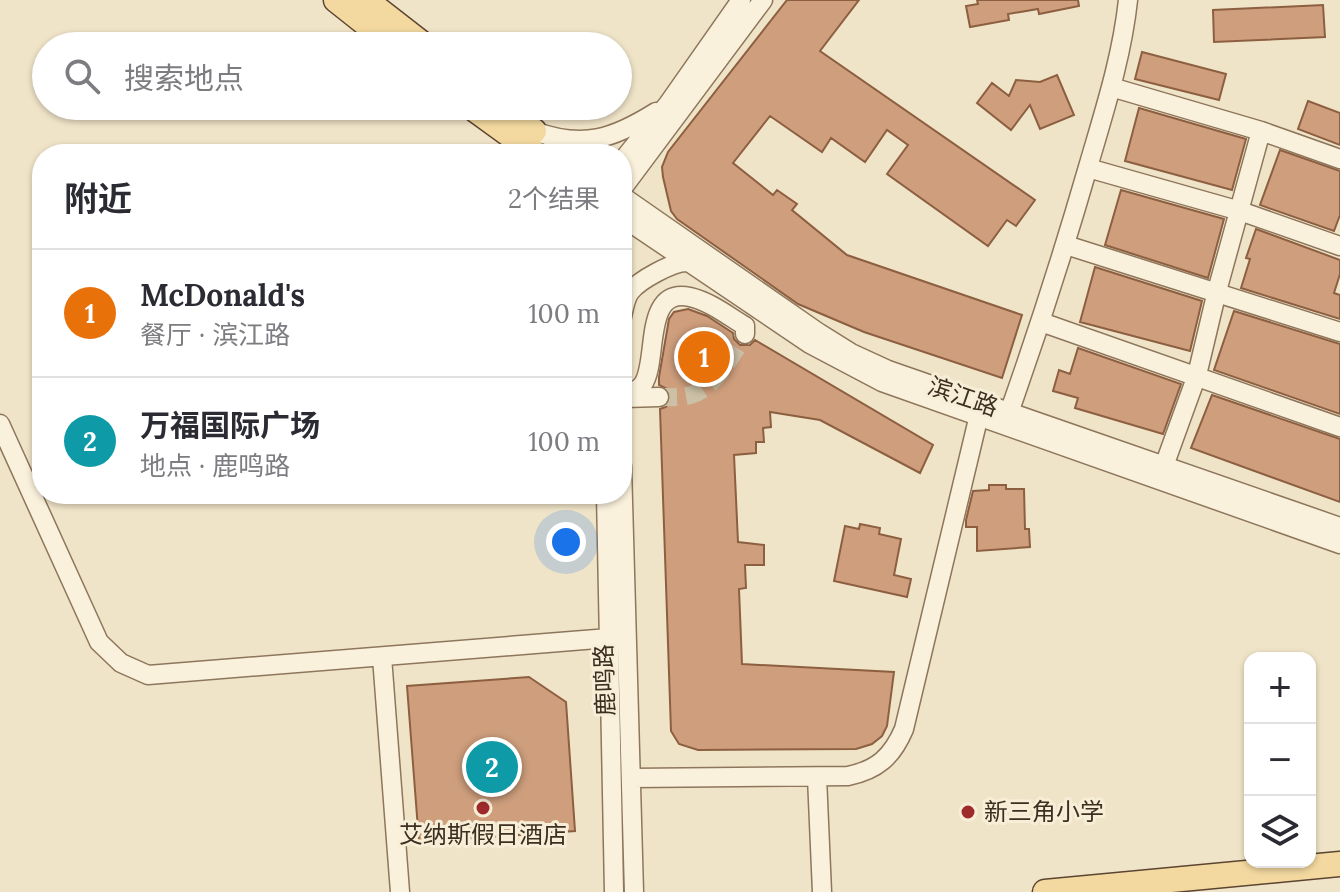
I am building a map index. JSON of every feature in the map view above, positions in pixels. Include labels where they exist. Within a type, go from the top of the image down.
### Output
[{"type":"main road","points":[[336,0],[376,32]]},
{"type":"main road","points":[[366,0],[407,32]]},
{"type":"main road","points":[[495,120],[535,142]]},
{"type":"main road","points":[[515,120],[535,142]]},
{"type":"main road","points":[[1045,892],[1340,864]]},
{"type":"street","points":[[632,149],[668,104],[741,0]]},
{"type":"street","points":[[632,176],[763,0]]},
{"type":"street","points":[[1009,413],[1066,245],[1111,87],[1128,0]]},
{"type":"street","points":[[1111,87],[1261,131],[1340,159]]},
{"type":"street","points":[[535,142],[600,138],[636,124],[668,104]]},
{"type":"street","points":[[1164,466],[1197,375],[1261,131]]},
{"type":"street","points":[[1088,168],[1240,211],[1340,246]]},
{"type":"street","name":"滨江路","points":[[632,203],[851,353],[888,370],[1340,527]]},
{"type":"street","name":"滨江路","points":[[632,224],[810,344],[882,382],[1340,544]]},
{"type":"street","points":[[1066,245],[1340,332]]},
{"type":"street","points":[[632,290],[674,264],[688,262]]},
{"type":"street","points":[[632,392],[644,382],[654,329],[669,299],[686,297],[706,303],[745,326],[745,334]]},
{"type":"street","points":[[1041,322],[1340,427]]},
{"type":"street","points":[[632,396],[659,397]]},
{"type":"street","points":[[632,778],[848,776],[878,766],[898,743],[904,729],[979,415]]},
{"type":"street","points":[[0,424],[32,494]]},
{"type":"street","points":[[36,504],[99,642],[121,663],[148,675],[609,638]]},
{"type":"street","name":"鹿鸣路","points":[[606,504],[612,887]]},
{"type":"street","name":"鹿鸣路","points":[[623,504],[636,887]]},
{"type":"street","points":[[382,657],[400,892]]},
{"type":"street","points":[[817,777],[822,892]]},
{"type":"building","points":[[787,0],[859,0],[820,51],[1035,200],[1016,226],[1007,220],[988,246],[887,174],[908,145],[887,130],[865,162],[831,138],[822,152],[770,116],[733,163],[773,195],[777,190],[797,204],[792,210],[847,255],[1022,315],[1002,378],[864,332],[798,304],[677,219],[671,211],[662,167],[668,152]]},
{"type":"building","points":[[977,0],[1078,0],[1079,6],[1039,14],[1038,9],[1008,14],[1009,20],[970,27],[966,6],[978,4]]},
{"type":"building","points":[[1323,5],[1325,37],[1214,42],[1213,10]]},
{"type":"building","points":[[1142,52],[1226,74],[1219,100],[1135,79]]},
{"type":"building","points":[[1057,75],[1074,115],[1040,129],[1030,105],[1011,130],[977,103],[992,83],[1009,96],[1016,80],[1040,82]]},
{"type":"building","points":[[1308,101],[1340,113],[1340,145],[1298,129]]},
{"type":"building","points":[[1139,108],[1246,139],[1232,190],[1125,161]]},
{"type":"building","points":[[1280,150],[1340,171],[1340,215],[1334,231],[1260,205]]},
{"type":"building","points":[[1121,190],[1224,219],[1208,278],[1105,245]]},
{"type":"building","points":[[1256,229],[1340,260],[1340,274],[1334,293],[1340,295],[1340,319],[1241,288],[1250,259],[1246,258]]},
{"type":"building","points":[[1095,267],[1202,301],[1190,351],[1080,322]]},
{"type":"building","points":[[688,309],[707,316],[733,333],[740,345],[750,345],[755,340],[933,445],[920,473],[820,420],[770,412],[771,427],[763,428],[764,442],[756,442],[756,453],[734,455],[738,542],[764,545],[764,565],[745,565],[746,588],[739,589],[742,664],[894,672],[887,726],[882,736],[872,744],[856,749],[698,750],[679,744],[671,731],[660,409],[666,407],[671,397],[669,390],[659,385],[659,377],[669,319],[674,312]]},
{"type":"building","points":[[1234,311],[1340,344],[1340,414],[1214,370]]},
{"type":"building","points":[[1078,348],[1181,384],[1163,434],[1075,408],[1078,398],[1053,391],[1059,370],[1070,374]]},
{"type":"building","points":[[1212,395],[1340,439],[1340,502],[1191,448]]},
{"type":"building","points":[[989,485],[1024,489],[1025,529],[1029,529],[1030,547],[977,551],[977,527],[966,527],[966,520],[973,491],[989,490]]},
{"type":"building","points":[[860,524],[880,528],[879,534],[901,539],[894,575],[911,579],[907,597],[834,581],[845,526],[859,529]]},
{"type":"building","points":[[529,677],[566,702],[575,831],[419,842],[407,686]]},
{"type":"tunnel","points":[[659,397],[687,396],[700,391],[722,369],[745,334]]},
{"type":"place","name":"McDonald's","points":[[704,357]]},
{"type":"place","name":"万福国际广场","points":[[492,767]]},
{"type":"place","name":"艾纳斯假日酒店","points":[[483,808]]},
{"type":"place","name":"新三角小学","points":[[968,812]]}]
